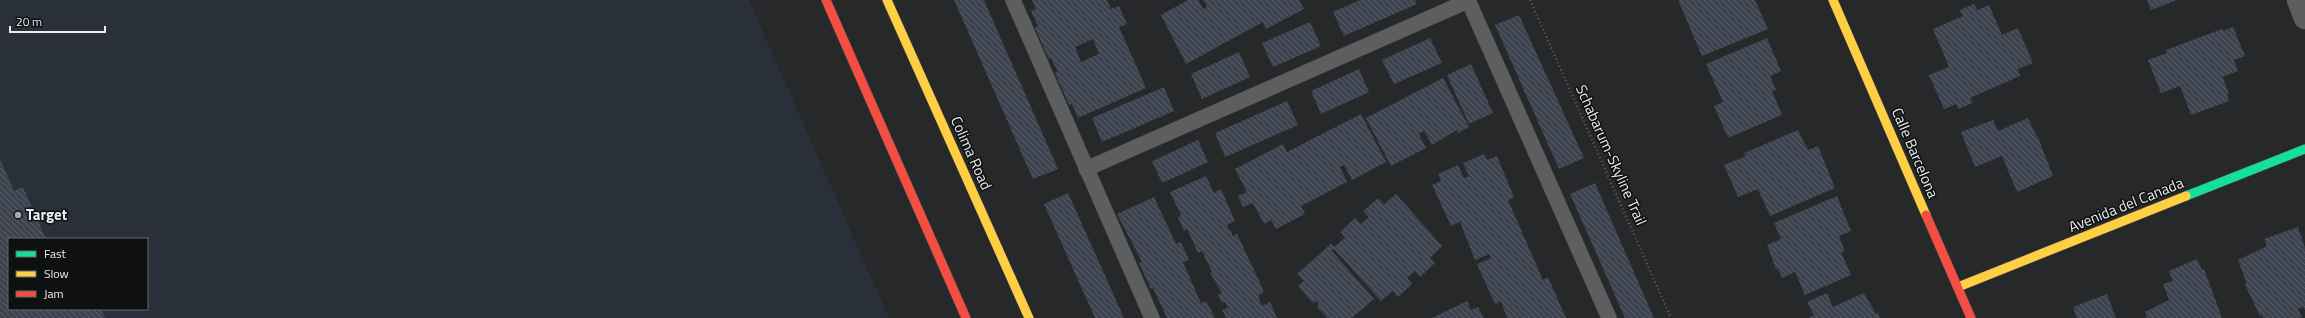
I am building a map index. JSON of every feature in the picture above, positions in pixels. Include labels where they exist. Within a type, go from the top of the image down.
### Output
[{"type":"street","points":[[826,0],[966,318]]},
{"type":"street","name":"Colima Road","points":[[888,0],[1029,318]]},
{"type":"street","name":"Calle Barcelona","points":[[1833,0],[1971,318]]},
{"type":"street","points":[[2298,0],[2305,18]]},
{"type":"street","name":"Avenida del Canada","points":[[1958,286],[2305,148]]},
{"type":"lane","points":[[1013,0],[1152,318]]},
{"type":"lane","points":[[1086,169],[1468,0],[1610,318]]},
{"type":"path","name":"Schabarum-Skyline Trail","points":[[1530,0],[1671,318]]},
{"type":"shaded area","points":[[0,0],[749,0],[889,318],[0,318]]},
{"type":"building","points":[[954,0],[984,0],[1058,169],[1033,179]]},
{"type":"building","points":[[1032,0],[1107,0],[1111,9],[1119,6],[1127,24],[1119,27],[1146,88],[1078,118],[1072,104],[1069,105],[1055,73],[1058,72],[1051,58],[1049,59],[1035,28],[1038,26],[1031,11],[1036,9]],"holes":[[[1093,39],[1099,54],[1081,62],[1075,47]]]},
{"type":"building","points":[[1188,0],[1198,0],[1203,9],[1207,7],[1203,0],[1299,0],[1304,9],[1266,29],[1263,22],[1186,64],[1161,15]]},
{"type":"building","points":[[1360,0],[1415,0],[1417,4],[1344,36],[1333,12]]},
{"type":"building","points":[[1678,0],[1755,0],[1768,29],[1702,56]]},
{"type":"building","points":[[2147,0],[2177,0],[2151,10]]},
{"type":"building","points":[[1974,4],[1977,10],[1989,5],[2002,35],[2018,28],[2033,63],[2018,69],[2020,76],[1970,98],[1973,103],[1958,109],[1956,104],[1944,109],[1929,75],[1949,67],[1933,29],[1963,16],[1960,10]]},
{"type":"building","points":[[1519,15],[1584,158],[1559,169],[1495,25]]},
{"type":"building","points":[[1310,22],[1321,46],[1273,67],[1262,43]]},
{"type":"building","points":[[2233,27],[2245,56],[2234,60],[2238,71],[2220,78],[2223,78],[2229,94],[2227,95],[2229,101],[2191,115],[2180,86],[2161,93],[2148,60],[2167,53],[2166,50],[2222,29],[2223,31]]},
{"type":"building","points":[[1430,38],[1442,63],[1394,84],[1382,60]]},
{"type":"building","points":[[1767,38],[1781,71],[1770,76],[1776,90],[1772,91],[1782,115],[1728,138],[1714,106],[1723,102],[1706,64]]},
{"type":"building","points":[[1239,52],[1250,77],[1202,99],[1191,74]]},
{"type":"building","points":[[1471,64],[1493,113],[1469,124],[1447,75]]},
{"type":"building","points":[[1359,69],[1369,92],[1321,114],[1311,91]]},
{"type":"building","points":[[1443,78],[1469,127],[1458,133],[1457,130],[1432,145],[1424,131],[1419,134],[1426,148],[1391,166],[1366,118]]},
{"type":"building","points":[[1164,87],[1174,111],[1102,142],[1092,118]]},
{"type":"building","points":[[1287,101],[1298,125],[1225,157],[1215,133]]},
{"type":"building","points":[[1361,114],[1386,162],[1352,180],[1344,165],[1340,167],[1347,182],[1301,206],[1305,214],[1276,229],[1271,220],[1264,224],[1253,203],[1243,207],[1238,196],[1247,192],[1235,169],[1283,144],[1287,152]]},
{"type":"building","points":[[2028,118],[2038,137],[2053,176],[2017,192],[2002,156],[1975,167],[1961,132],[1993,120],[1998,131]]},
{"type":"building","points":[[1798,130],[1808,150],[1818,146],[1835,188],[1770,216],[1758,189],[1738,197],[1724,165],[1746,156],[1744,153]]},
{"type":"building","points":[[1198,140],[1208,162],[1162,183],[1152,161]]},
{"type":"building","points":[[1484,154],[1487,160],[1497,156],[1514,197],[1508,200],[1543,280],[1548,277],[1566,318],[1507,318],[1501,301],[1495,304],[1477,264],[1491,258],[1489,254],[1475,260],[1460,222],[1451,226],[1432,185],[1441,181],[1438,174],[1458,165],[1464,178],[1469,176],[1463,163]]},
{"type":"building","name":"Target","points":[[0,159],[14,191],[23,187],[46,238],[8,238],[8,310],[101,310],[105,318],[0,318]]},
{"type":"building","points":[[1206,176],[1214,193],[1221,189],[1235,221],[1227,225],[1232,232],[1232,236],[1237,234],[1263,289],[1263,293],[1258,296],[1262,306],[1270,302],[1277,318],[1226,318],[1222,310],[1228,308],[1225,302],[1222,303],[1218,295],[1222,293],[1210,273],[1212,272],[1202,251],[1198,253],[1187,229],[1184,231],[1178,217],[1181,215],[1170,192]]},
{"type":"building","points":[[1595,183],[1654,318],[1625,318],[1570,194]]},
{"type":"building","points":[[1068,193],[1124,318],[1095,318],[1044,204]]},
{"type":"building","points":[[1396,194],[1442,246],[1430,258],[1435,263],[1420,277],[1415,271],[1407,278],[1412,284],[1398,297],[1393,291],[1381,301],[1334,249],[1331,250],[1374,299],[1352,318],[1327,318],[1317,307],[1319,305],[1316,301],[1313,303],[1298,286],[1304,281],[1297,274],[1331,244],[1334,247],[1345,238],[1340,232],[1355,218],[1361,224],[1369,217],[1363,211],[1378,198],[1384,204]]},
{"type":"building","points":[[1837,196],[1851,231],[1839,236],[1845,251],[1841,252],[1851,275],[1805,295],[1795,272],[1782,278],[1778,269],[1776,269],[1767,245],[1781,239],[1774,223]]},
{"type":"building","points":[[1154,197],[1176,244],[1181,242],[1189,260],[1183,262],[1201,303],[1206,301],[1215,318],[1167,318],[1153,288],[1151,289],[1139,263],[1142,262],[1117,214]]},
{"type":"building","points":[[2298,227],[2305,248],[2305,310],[2303,307],[2298,309],[2302,317],[2298,318],[2263,318],[2262,315],[2260,316],[2245,285],[2246,282],[2238,260],[2267,246],[2264,239]]},
{"type":"building","points":[[2197,259],[2202,270],[2204,269],[2222,318],[2147,318],[2145,312],[2169,300],[2163,284],[2173,281],[2169,271]]},
{"type":"building","points":[[1827,293],[1833,307],[1864,293],[1876,314],[1878,312],[1880,318],[1808,318],[1814,315],[1807,302]]},
{"type":"building","points":[[2107,294],[2116,318],[2077,318],[2073,307]]},
{"type":"building","points":[[1467,301],[1471,310],[1478,307],[1484,318],[1432,318]]},
{"type":"traffic: fast","points":[[2186,196],[2305,149]]},
{"type":"traffic: slow","points":[[887,0],[1029,318]]},
{"type":"traffic: slow","points":[[1833,0],[1926,215]]},
{"type":"traffic: slow","points":[[1958,287],[2186,196]]},
{"type":"traffic: jam","points":[[826,0],[966,318]]},
{"type":"traffic: jam","points":[[1926,215],[1971,318]]},
{"type":"place","name":"Target","points":[[18,215]]}]
